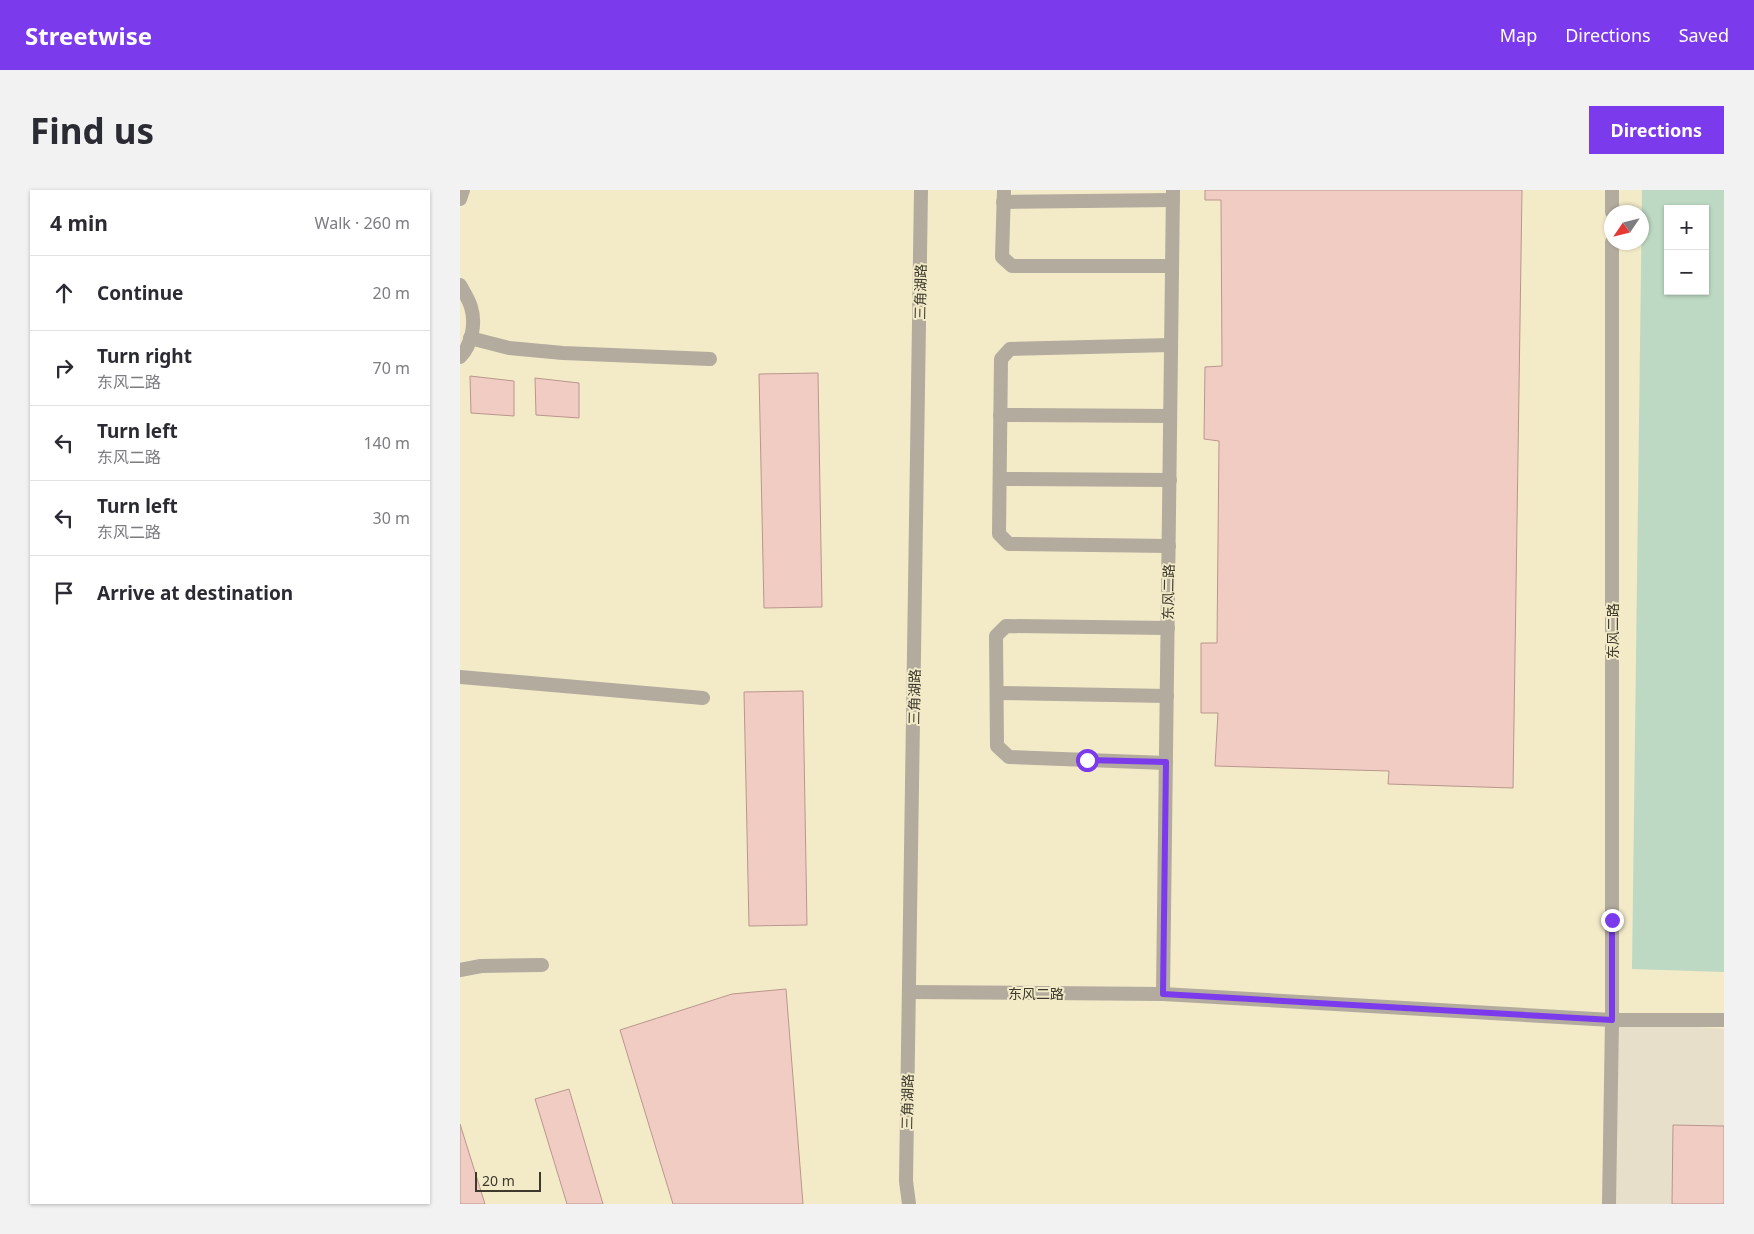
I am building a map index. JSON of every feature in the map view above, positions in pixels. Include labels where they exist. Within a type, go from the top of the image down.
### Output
[{"type":"street","points":[[460,200],[463,190]]},
{"type":"street","name":"三角湖路","points":[[909,1204],[906,1181],[921,190]]},
{"type":"street","points":[[1612,190],[1612,205]]},
{"type":"street","points":[[1172,266],[1012,266],[1002,257],[1004,196],[1173,195]]},
{"type":"street","name":"东风二路","points":[[1163,994],[1173,195]]},
{"type":"street","name":"东风二路","points":[[1612,250],[1612,1020]]},
{"type":"street","points":[[460,285],[471,307],[473,327],[466,350],[460,356]]},
{"type":"street","points":[[470,338],[509,348],[554,352],[710,359]]},
{"type":"street","points":[[1169,546],[1009,544],[999,534],[1000,415],[1001,359],[1010,349],[1171,345]]},
{"type":"street","points":[[1000,415],[1170,416]]},
{"type":"street","points":[[1000,479],[1170,480]]},
{"type":"street","points":[[1166,762],[1009,757],[997,746],[996,636],[1006,626],[1168,628]]},
{"type":"street","points":[[460,677],[703,698]]},
{"type":"street","points":[[997,694],[1167,696]]},
{"type":"street","points":[[460,970],[481,966],[542,964]]},
{"type":"street","name":"东风二路","points":[[909,992],[1163,994],[1612,1020],[1724,1020]]},
{"type":"street","points":[[1609,1204],[1612,1020]]},
{"type":"shaded area","points":[[1612,1020],[1724,1029],[1724,1204],[1609,1204]]},
{"type":"green space","points":[[1642,190],[1724,190],[1724,972],[1632,969],[1641,250],[1649,250],[1649,205],[1642,205]]},
{"type":"building","points":[[1205,190],[1522,190],[1513,788],[1388,784],[1389,771],[1215,766],[1218,713],[1201,713],[1201,643],[1217,643],[1219,441],[1204,439],[1205,367],[1222,366],[1221,200],[1205,200]]},
{"type":"building","points":[[818,373],[822,607],[764,608],[759,374]]},
{"type":"building","points":[[470,376],[514,381],[514,416],[471,413]]},
{"type":"building","points":[[535,378],[579,383],[579,418],[536,415]]},
{"type":"building","points":[[803,691],[807,925],[749,926],[744,692]]},
{"type":"building","points":[[786,989],[803,1204],[673,1204],[620,1030],[732,994]]},
{"type":"building","points":[[569,1089],[603,1204],[567,1204],[535,1099]]},
{"type":"building","points":[[460,1124],[485,1204],[460,1204]]},
{"type":"building","points":[[1673,1125],[1724,1126],[1724,1204],[1672,1204]]},
{"type":"route","points":[[1087,760],[1166,762],[1163,994],[1612,1020],[1612,920]]}]
